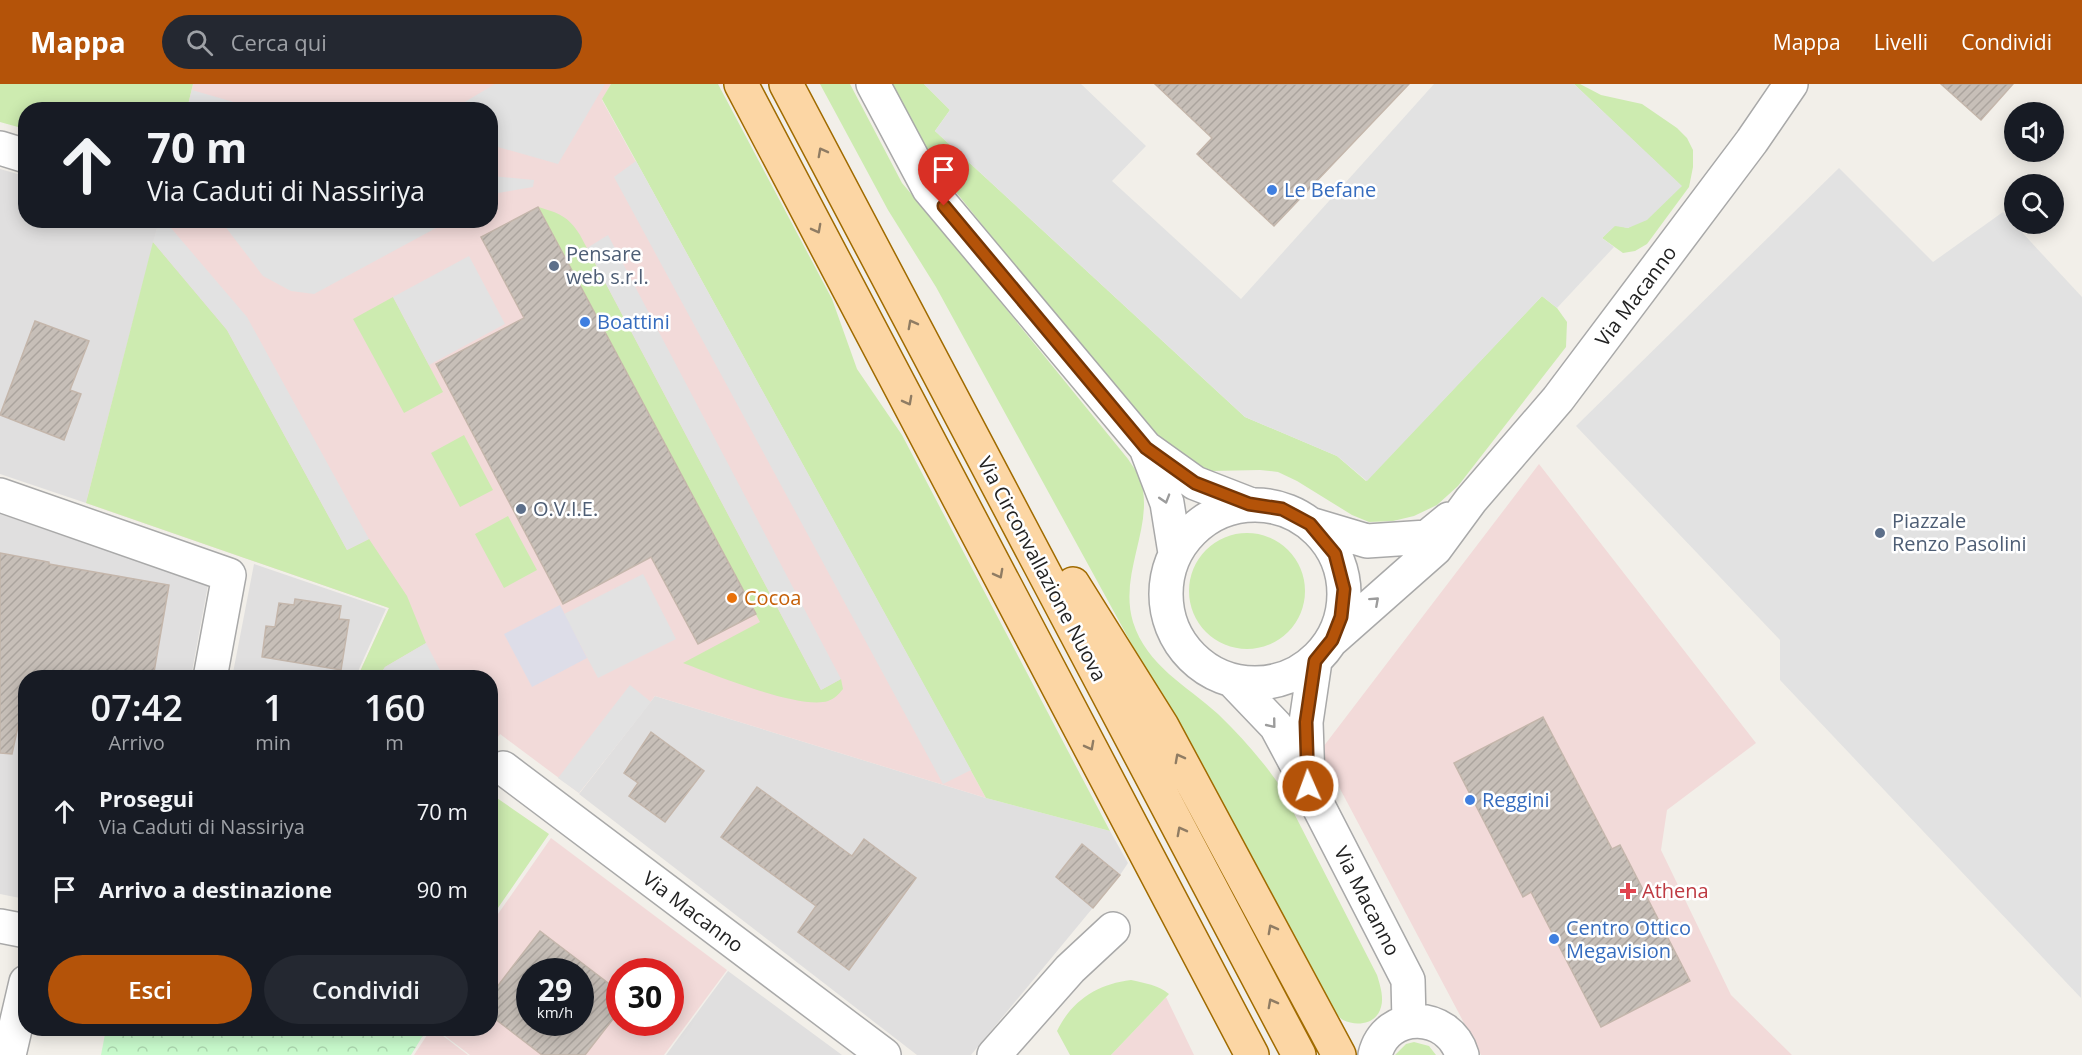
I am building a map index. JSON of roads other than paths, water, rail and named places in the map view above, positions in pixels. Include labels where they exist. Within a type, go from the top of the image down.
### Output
[{"type":"main road","name":"Via Circonvallazione Nuova","points":[[741,84],[1252,1055]]},
{"type":"main road","name":"Via Circonvallazione Nuova","points":[[786,84],[1299,1055]]},
{"type":"main road","points":[[931,359],[1162,726],[1332,1041]]},
{"type":"street","points":[[873,84],[929,189],[1146,448],[1195,483],[1249,504]]},
{"type":"street","name":"Via Macanno","points":[[1471,500],[1427,537],[1367,541],[1310,524],[1282,509],[1249,504],[1218,512],[1192,530],[1175,553],[1167,575],[1166,608],[1178,641],[1202,667],[1233,681],[1259,684],[1297,674],[1435,549],[1471,500],[1561,394],[1752,141],[1791,84]]},
{"type":"street","points":[[0,148],[18,154]]},
{"type":"street","points":[[1146,448],[1167,503],[1175,553]]},
{"type":"street","points":[[0,495],[229,575],[211,670]]},
{"type":"street","name":"Via Macanno","points":[[1308,786],[1306,722],[1323,650],[1341,617],[1344,589],[1335,554],[1310,524]]},
{"type":"street","name":"Via Macanno","points":[[1233,681],[1276,726],[1308,786],[1408,980],[1410,1021]]},
{"type":"street","name":"Via Macanno","points":[[503,768],[884,1055]]},
{"type":"street","points":[[0,926],[18,929]]},
{"type":"street","points":[[994,1055],[1070,969],[1113,929]]},
{"type":"street","points":[[9,1055],[18,1016]]},
{"type":"street","points":[[1332,1041],[1350,1044],[1376,1053],[1383,1037],[1395,1027],[1410,1021],[1425,1021],[1440,1026],[1451,1034],[1459,1045],[1462,1055]]},
{"type":"place","name":"Le Befane","points":[[1272,190]]},
{"type":"place","name":"Pensare web s.r.l.","points":[[554,266]]},
{"type":"place","name":"Boattini","points":[[585,322]]},
{"type":"place","name":"O.V.I.E.","points":[[521,509]]},
{"type":"place","name":"Piazzale Renzo Pasolini","points":[[1880,533]]},
{"type":"place","name":"Cocoa","points":[[732,598]]},
{"type":"place","name":"Reggini","points":[[1470,800]]},
{"type":"place","name":"Athena","points":[[1628,891]]},
{"type":"place","name":"Centro Ottico Megavision","points":[[1554,939]]}]
